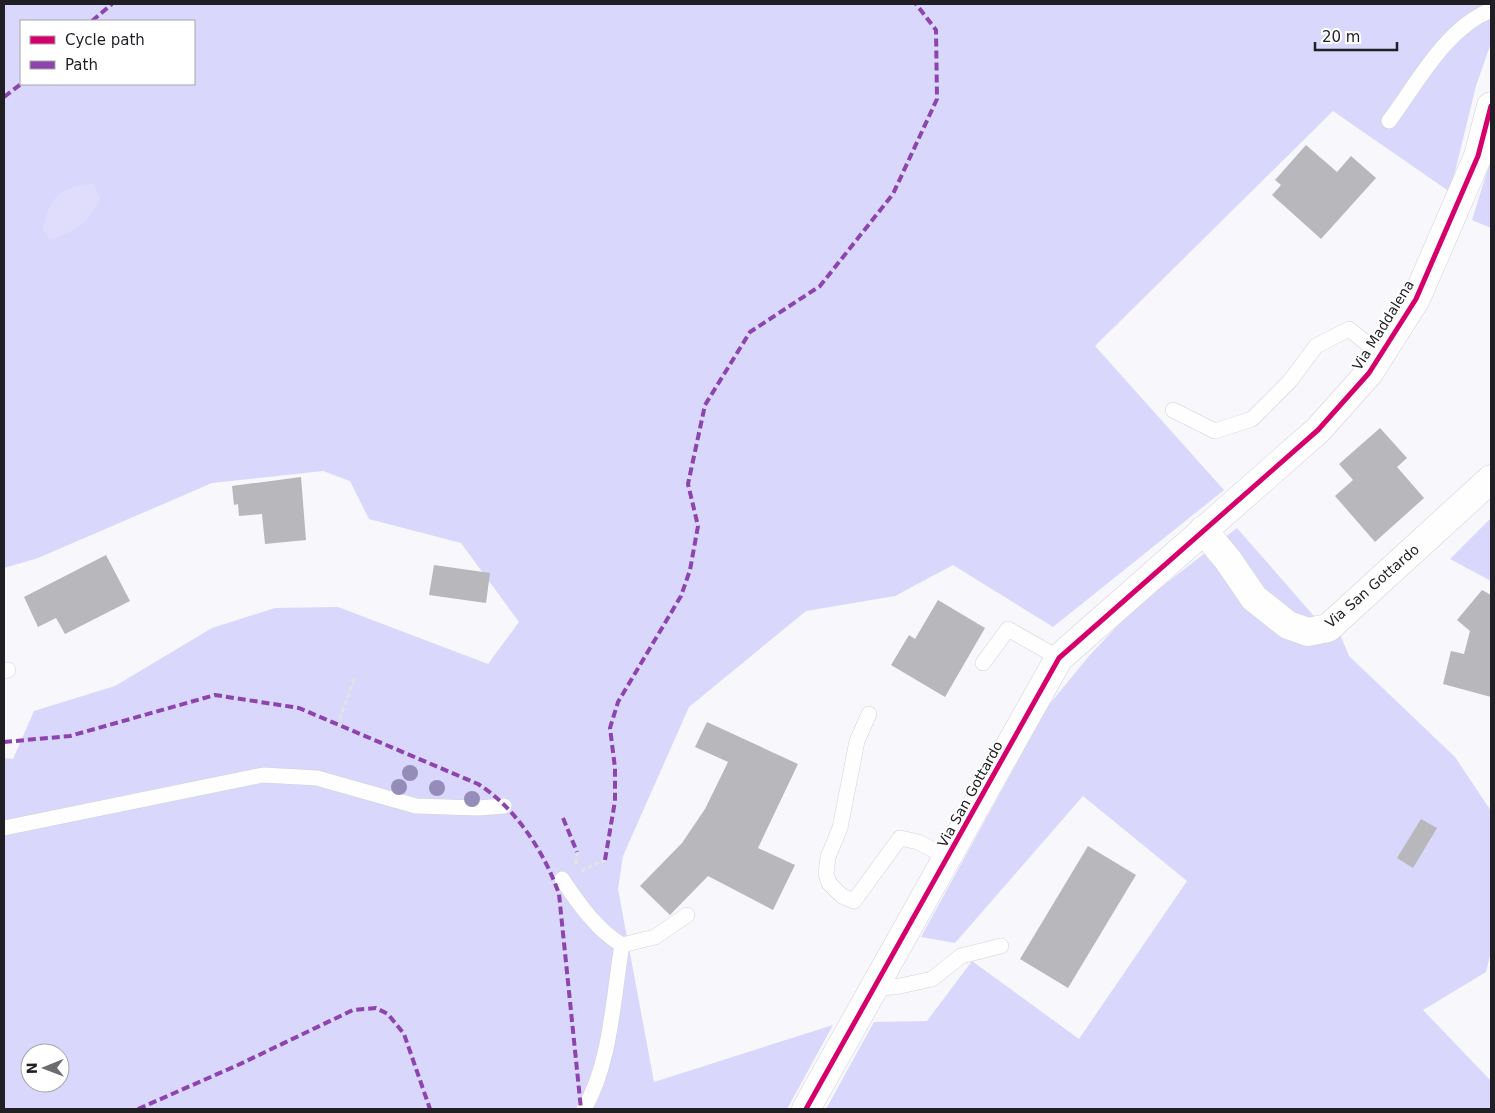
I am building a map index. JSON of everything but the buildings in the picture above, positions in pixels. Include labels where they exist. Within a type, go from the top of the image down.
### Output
[{"type":"street","name":"Via Maddalena","points":[[1203,530],[1318,430],[1370,373],[1416,299],[1478,156],[1491,106]]},
{"type":"street","name":"Via San Gottardo","points":[[806,1109],[1059,658],[1203,530],[1228,560],[1254,598],[1281,620],[1288,625],[1308,632],[1328,628],[1491,479]]},
{"type":"lane","points":[[1389,121],[1443,46],[1473,17],[1491,10]]},
{"type":"lane","points":[[1173,410],[1215,431],[1252,419],[1290,381],[1316,346],[1349,329],[1380,355]]},
{"type":"lane","points":[[983,663],[1008,629],[1059,658]]},
{"type":"lane","points":[[868,714],[857,741],[840,828],[828,857],[826,874],[829,884],[842,896],[854,901],[900,838],[918,842],[947,857]]},
{"type":"lane","points":[[4,828],[263,774],[317,778],[416,806],[478,808],[504,806]]},
{"type":"lane","points":[[562,879],[577,901],[610,938],[622,945],[655,937],[687,915]]},
{"type":"lane","points":[[584,1109],[595,1091],[602,1069],[622,945]]},
{"type":"lane","points":[[874,989],[932,979],[960,956],[1002,946]]},
{"type":"path","points":[[337,726],[355,677]]},
{"type":"shaded area","points":[[4,4],[1491,4],[1491,43],[1476,86],[1450,192],[1333,111],[1095,346],[1224,490],[1053,627],[953,565],[895,596],[806,611],[689,707],[623,856],[618,889],[654,1082],[833,1025],[787,1109],[4,1109],[4,758],[13,759],[34,711],[115,686],[212,628],[275,608],[338,607],[488,664],[519,622],[461,543],[369,519],[350,481],[323,471],[212,483],[38,558],[4,568]]},
{"type":"shaded area","points":[[1491,159],[1491,228],[1472,220]]},
{"type":"shaded area","points":[[94,184],[100,199],[91,214],[74,230],[49,239],[43,230],[53,201],[65,191],[82,185]]},
{"type":"shaded area","points":[[1491,518],[1491,581],[1450,559]]},
{"type":"shaded area","points":[[1237,528],[1313,615],[1337,627],[1349,656],[1455,757],[1491,811],[1491,951],[1486,972],[1423,1010],[1491,1081],[1491,1109],[826,1109],[874,1022],[927,1021],[972,961],[1079,1039],[1187,881],[1083,796],[955,943],[921,937],[1048,706],[1089,656],[1123,620],[1150,596]]},
{"type":"marked path","points":[[93,20],[112,4]]},
{"type":"marked path","points":[[605,860],[615,801],[615,768],[610,728],[618,702],[681,596],[690,570],[698,526],[688,484],[705,405],[750,332],[820,286],[893,194],[937,99],[936,30],[916,4]]},
{"type":"marked path","points":[[4,97],[20,85]]},
{"type":"marked path","points":[[4,742],[70,736],[215,695],[299,708],[478,784],[504,805],[527,832],[546,863],[559,894],[581,1109]]},
{"type":"marked path","points":[[563,818],[577,852]]},
{"type":"marked path","points":[[138,1109],[238,1065],[353,1010],[376,1008],[388,1014],[404,1034],[430,1109]]},
{"type":"cycle path","points":[[806,1109],[1059,658],[1318,430],[1369,373],[1416,299],[1478,156],[1491,106]]}]
